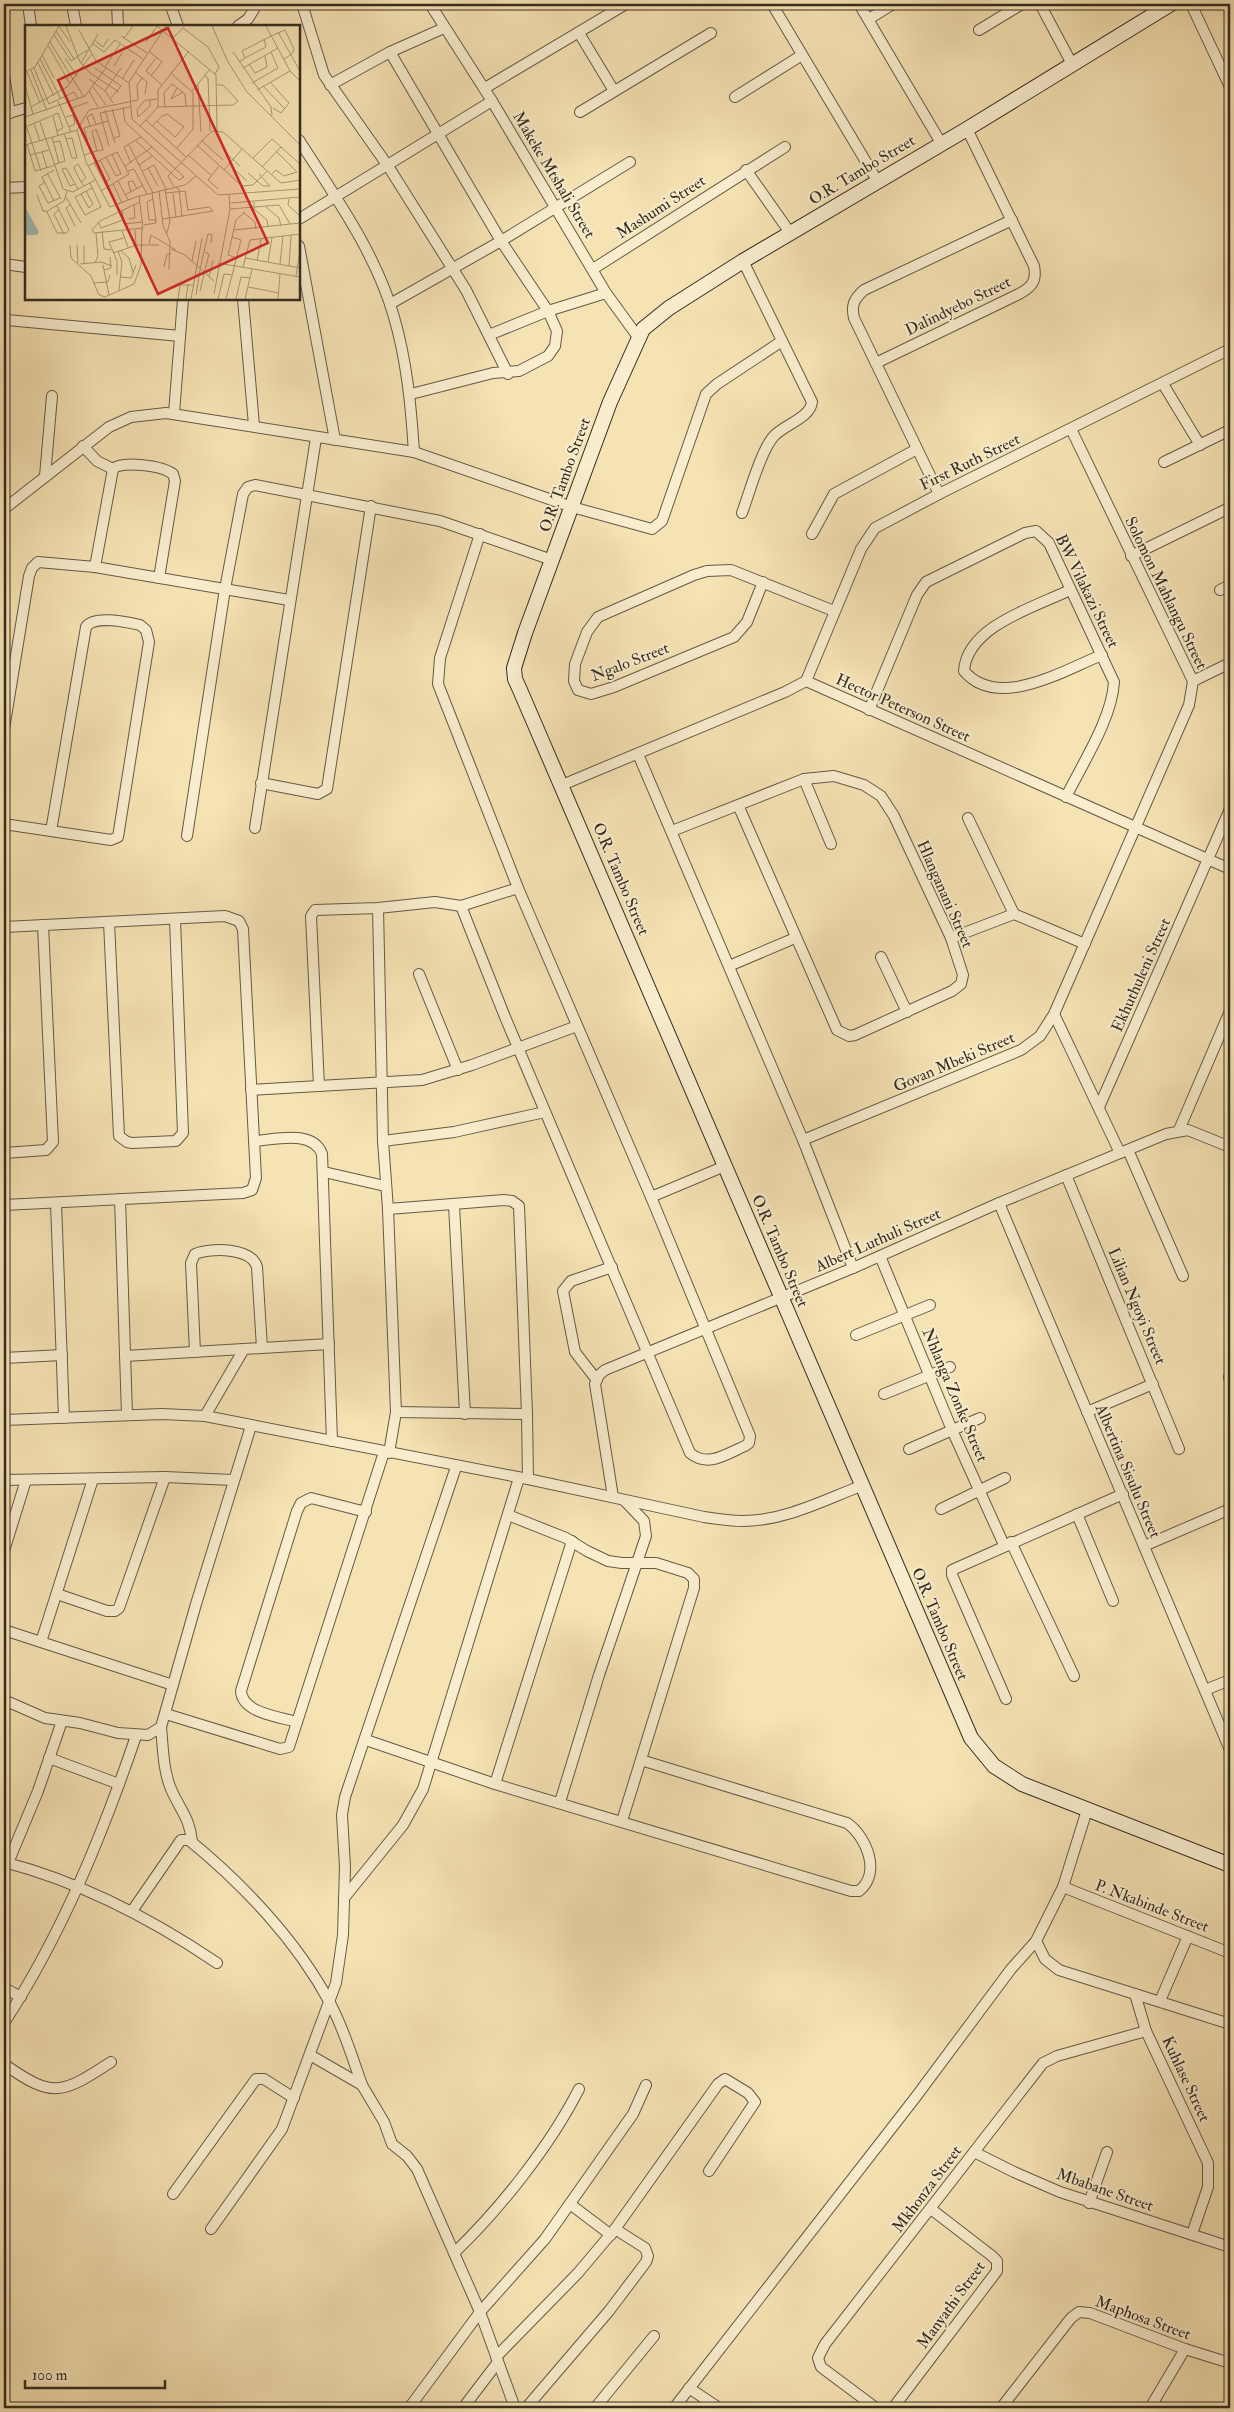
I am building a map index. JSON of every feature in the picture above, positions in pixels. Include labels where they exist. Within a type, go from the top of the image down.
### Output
[{"type":"street","points":[[28,4],[30,25]]},
{"type":"street","points":[[72,4],[76,25]]},
{"type":"street","points":[[116,4],[118,25]]},
{"type":"street","points":[[170,4],[178,25]]},
{"type":"street","points":[[239,25],[248,19],[257,4]]},
{"type":"street","points":[[302,4],[319,66],[330,85],[388,166],[466,290],[508,374]]},
{"type":"street","name":"Makeke Mtshali Street","points":[[430,4],[485,88],[606,293],[638,337]]},
{"type":"street","points":[[485,88],[626,4]]},
{"type":"street","points":[[772,4],[878,182]]},
{"type":"street","points":[[859,4],[941,143]]},
{"type":"street","points":[[869,20],[893,4]]},
{"type":"street","points":[[979,30],[1022,4]]},
{"type":"street","points":[[1040,4],[1072,64]]},
{"type":"street","name":"O.R. Tambo Street","points":[[1171,4],[967,129],[743,261],[657,317],[643,329],[610,402],[514,668],[515,678],[861,1486],[964,1724],[978,1749],[994,1766],[1022,1784],[1230,1865]]},
{"type":"street","points":[[1191,4],[1230,87]]},
{"type":"street","points":[[330,85],[390,52],[444,28]]},
{"type":"street","points":[[578,33],[614,91]]},
{"type":"street","points":[[580,112],[711,33]]},
{"type":"street","points":[[390,52],[500,242],[548,311],[558,331],[552,352],[519,371],[508,374],[493,374],[411,394]]},
{"type":"street","points":[[735,97],[802,55]]},
{"type":"street","points":[[4,76],[7,113],[25,108]]},
{"type":"street","points":[[300,218],[337,198],[492,101]]},
{"type":"street","name":"Dalindyebo Street","points":[[876,362],[1030,288],[1036,274],[1034,266],[967,129]]},
{"type":"street","points":[[300,142],[356,229],[390,304],[411,394],[414,452]]},
{"type":"street","name":"Mashumi Street","points":[[593,269],[746,170],[785,148]]},
{"type":"street","points":[[390,304],[500,242],[630,162]]},
{"type":"street","points":[[746,170],[791,234]]},
{"type":"street","points":[[4,188],[25,186]]},
{"type":"street","points":[[939,494],[854,318],[852,309],[856,297],[864,290],[1012,220]]},
{"type":"street","points":[[300,251],[335,440]]},
{"type":"street","points":[[742,513],[772,438],[812,407],[811,397],[743,261]]},
{"type":"street","points":[[4,264],[25,267]]},
{"type":"street","points":[[489,336],[548,311],[606,293]]},
{"type":"street","points":[[174,413],[183,300]]},
{"type":"street","points":[[244,300],[254,426]]},
{"type":"street","points":[[7,320],[180,336]]},
{"type":"street","points":[[4,509],[109,427],[131,417],[154,413],[174,413],[316,438],[414,452],[572,507],[638,527],[656,528],[662,521],[706,394],[714,386],[782,341]]},
{"type":"street","name":"First Ruth Street","points":[[806,681],[861,549],[875,528],[939,494],[1230,349]]},
{"type":"street","points":[[1163,384],[1200,445]]},
{"type":"street","points":[[45,476],[52,396]]},
{"type":"street","name":"Solomon Mahlangu Street","points":[[1071,429],[1193,681],[1189,705],[1135,828]]},
{"type":"street","points":[[1164,462],[1230,430]]},
{"type":"street","points":[[255,828],[289,600],[316,438]]},
{"type":"street","points":[[83,446],[97,461],[113,468],[124,463],[167,470],[175,477],[159,578]]},
{"type":"street","points":[[812,534],[834,494],[917,449]]},
{"type":"street","points":[[95,567],[113,468]]},
{"type":"street","points":[[187,836],[225,589],[245,490],[255,485],[372,506],[440,521],[552,560]]},
{"type":"street","points":[[261,783],[318,794],[327,790],[372,506]]},
{"type":"street","points":[[1131,556],[1229,508]]},
{"type":"street","name":"BW Vilakazi Street","points":[[869,710],[917,595],[926,582],[1025,533],[1036,531],[1049,542],[1114,682],[1113,694],[1102,723],[1066,797]]},
{"type":"street","points":[[461,906],[518,1048],[690,1453],[703,1461],[746,1446],[750,1440],[706,1327],[518,888],[438,684],[438,669],[442,648],[480,534]]},
{"type":"street","points":[[4,729],[32,568],[42,561],[95,567],[289,600]]},
{"type":"street","name":"Ngalo Street","points":[[763,582],[747,622],[734,637],[591,694],[578,690],[573,673],[575,664],[587,632],[598,617],[708,571],[731,570],[763,582],[834,611]]},
{"type":"street","points":[[1220,590],[1230,585]]},
{"type":"street","points":[[1070,590],[993,627],[980,636],[965,663],[964,672],[970,678],[985,686],[1005,690],[1028,685],[1102,655]]},
{"type":"street","points":[[4,824],[111,840],[118,835],[149,642],[146,630],[140,625],[96,620],[89,623],[86,627],[51,831]]},
{"type":"street","points":[[1193,681],[1230,663]]},
{"type":"street","points":[[562,785],[786,692],[806,681]]},
{"type":"street","name":"Hector Peterson Street","points":[[806,681],[1230,869]]},
{"type":"street","points":[[638,754],[803,1140],[853,1268]]},
{"type":"street","name":"Hlanganani Street","points":[[672,831],[738,805],[804,779],[824,775],[844,777],[864,785],[881,796],[894,816],[951,938],[963,975],[961,984],[952,991],[855,1035],[840,1033],[832,1022],[738,805]]},
{"type":"street","points":[[804,779],[831,844]]},
{"type":"street","name":"Ekhuthuleni Street","points":[[1099,1107],[1230,809]]},
{"type":"street","points":[[968,818],[1014,914],[1084,944]]},
{"type":"street","name":"Govan Mbeki Street","points":[[803,1140],[1026,1048],[1040,1036],[1054,1014],[1135,828]]},
{"type":"street","points":[[319,1086],[312,913],[320,908],[378,908],[435,902],[461,906],[518,888]]},
{"type":"street","points":[[166,1714],[283,1750],[290,1746],[387,1452],[396,1412],[388,1209],[383,1142],[378,908]]},
{"type":"street","points":[[951,938],[1014,914]]},
{"type":"street","points":[[4,927],[226,916],[236,919],[242,924],[256,1178],[254,1187],[248,1192],[4,1205]]},
{"type":"street","points":[[109,922],[119,1136],[132,1143],[176,1141],[183,1133],[174,919]]},
{"type":"street","points":[[4,1153],[46,1150],[53,1142],[43,924]]},
{"type":"street","points":[[729,966],[795,938]]},
{"type":"street","points":[[881,957],[907,1012]]},
{"type":"street","points":[[419,974],[458,1070]]},
{"type":"street","points":[[1230,1011],[1179,1130],[1194,1131],[1230,1147]]},
{"type":"street","points":[[1054,1014],[1099,1107],[1124,1151],[1183,1276]]},
{"type":"street","points":[[251,1090],[422,1080],[458,1070],[577,1026]]},
{"type":"street","points":[[383,1142],[454,1132],[545,1112]]},
{"type":"street","name":"Albert Luthuli Street","points":[[596,1379],[605,1370],[648,1351],[781,1298],[998,1203],[1179,1130]]},
{"type":"street","points":[[254,1142],[309,1140],[320,1149],[324,1172],[332,1442]]},
{"type":"street","points":[[651,1197],[725,1166]]},
{"type":"street","points":[[324,1172],[385,1186]]},
{"type":"street","name":"Lilian Ngoyi Street","points":[[1066,1175],[1179,1449]]},
{"type":"street","points":[[120,1199],[127,1415]]},
{"type":"street","points":[[344,1898],[403,1824],[423,1789],[508,1516],[523,1479],[527,1414],[519,1206],[509,1200],[388,1209]]},
{"type":"street","points":[[56,1203],[64,1418]]},
{"type":"street","name":"Albertina Sisulu Street","points":[[998,1203],[1230,1750]]},
{"type":"street","points":[[454,1205],[465,1414]]},
{"type":"street","points":[[194,1352],[191,1263],[195,1254],[208,1252],[242,1252],[254,1260],[257,1267],[262,1348]]},
{"type":"street","name":"Nhlanga Zonke Street","points":[[880,1256],[952,1430],[980,1490],[1074,1676]]},
{"type":"street","points":[[560,1802],[646,1536],[646,1526],[641,1517],[618,1498],[596,1392],[596,1379],[575,1352],[563,1291],[571,1281],[612,1267]]},
{"type":"street","points":[[856,1335],[930,1305]]},
{"type":"street","points":[[125,1356],[329,1344]]},
{"type":"street","points":[[205,1416],[244,1349]]},
{"type":"street","points":[[4,1358],[62,1355]]},
{"type":"street","points":[[884,1394],[950,1367]]},
{"type":"street","points":[[1087,1412],[1153,1384]]},
{"type":"street","points":[[396,1412],[527,1414]]},
{"type":"street","points":[[4,1420],[127,1415],[180,1414],[205,1416],[618,1498],[704,1517],[743,1521],[776,1517],[861,1486]]},
{"type":"street","points":[[909,1449],[980,1418]]},
{"type":"street","points":[[192,1842],[189,1821],[171,1789],[167,1775],[161,1727],[233,1480],[251,1426]]},
{"type":"street","points":[[211,2229],[274,2142],[294,2098],[330,2002],[340,1961],[344,1898],[343,1805],[456,1467]]},
{"type":"street","points":[[4,1480],[165,1477],[233,1480]]},
{"type":"street","points":[[57,1594],[107,1611],[115,1612],[120,1608],[165,1477]]},
{"type":"street","points":[[941,1509],[1005,1478]]},
{"type":"street","points":[[41,1642],[93,1479]]},
{"type":"street","points":[[4,1552],[26,1480]]},
{"type":"street","points":[[1006,1699],[952,1575],[952,1570],[1123,1494]]},
{"type":"street","points":[[297,1722],[250,1706],[243,1699],[241,1691],[297,1511],[301,1503],[311,1498],[366,1512]]},
{"type":"street","points":[[1144,1546],[1230,1509]]},
{"type":"street","points":[[1077,1514],[1113,1600]]},
{"type":"street","points":[[508,1516],[572,1541],[608,1561],[656,1563],[692,1576],[695,1583],[622,1821]]},
{"type":"street","points":[[495,1784],[572,1541]]},
{"type":"street","points":[[4,1630],[173,1685]]},
{"type":"street","points":[[1205,1690],[1230,1680]]},
{"type":"street","points":[[4,1700],[45,1718],[136,1736],[148,1735],[161,1727]]},
{"type":"street","points":[[62,1721],[49,1758],[6,1862],[78,1888],[132,1911],[171,1933],[217,1963]]},
{"type":"street","points":[[4,2023],[21,1997],[78,1888],[136,1736]]},
{"type":"street","points":[[366,1740],[495,1784],[851,1891],[862,1889],[870,1870],[870,1857],[862,1837],[847,1823],[641,1760]]},
{"type":"street","points":[[49,1758],[119,1784]]},
{"type":"street","points":[[674,2408],[915,2098],[1011,1969],[1036,1941],[1063,1887],[1086,1810]]},
{"type":"street","points":[[132,1911],[181,1840],[187,1839],[266,1915],[293,1949],[330,2002],[346,2037],[362,2085],[384,2122],[392,2144],[407,2156],[416,2168],[480,2312],[515,2408]]},
{"type":"street","name":"P. Nkabinde Street","points":[[1063,1887],[1230,1953]]},
{"type":"street","points":[[1160,2001],[1188,1936]]},
{"type":"street","points":[[1036,1941],[1045,1959],[1059,1970],[1230,2024]]},
{"type":"street","points":[[4,1988],[21,1997]]},
{"type":"street","name":"Kuhlase Street","points":[[1134,1994],[1146,2031],[1208,2163],[1208,2187],[1192,2234]]},
{"type":"street","name":"Mkhonza Street","points":[[876,2408],[824,2371],[819,2364],[818,2355],[1046,2061],[1146,2031]]},
{"type":"street","points":[[310,2055],[362,2085]]},
{"type":"street","points":[[4,2064],[42,2087],[55,2090],[82,2081],[111,2062]]},
{"type":"street","points":[[173,2194],[256,2079],[264,2079],[294,2098]]},
{"type":"street","points":[[464,2408],[497,2360],[578,2273],[613,2232],[718,2084],[725,2079],[748,2093],[755,2102],[709,2172]]},
{"type":"street","points":[[409,2408],[480,2312],[536,2251],[633,2114],[646,2085]]},
{"type":"street","points":[[454,2253],[483,2223],[515,2184],[565,2114],[579,2089]]},
{"type":"street","name":"Mbabane Street","points":[[974,2152],[1035,2182],[1089,2203],[1230,2247]]},
{"type":"street","points":[[1089,2203],[1108,2152]]},
{"type":"street","points":[[526,2408],[609,2311],[648,2258],[645,2248],[613,2232],[570,2204]]},
{"type":"street","name":"Manyathi Street","points":[[892,2408],[997,2271],[997,2261],[992,2256],[931,2209]]},
{"type":"street","name":"Maphosa Street","points":[[1001,2408],[1071,2318],[1080,2312],[1090,2313],[1185,2349],[1230,2363]]},
{"type":"street","points":[[595,2408],[654,2336]]},
{"type":"street","points":[[1150,2408],[1185,2349]]},
{"type":"street","points":[[690,2388],[719,2408]]}]
